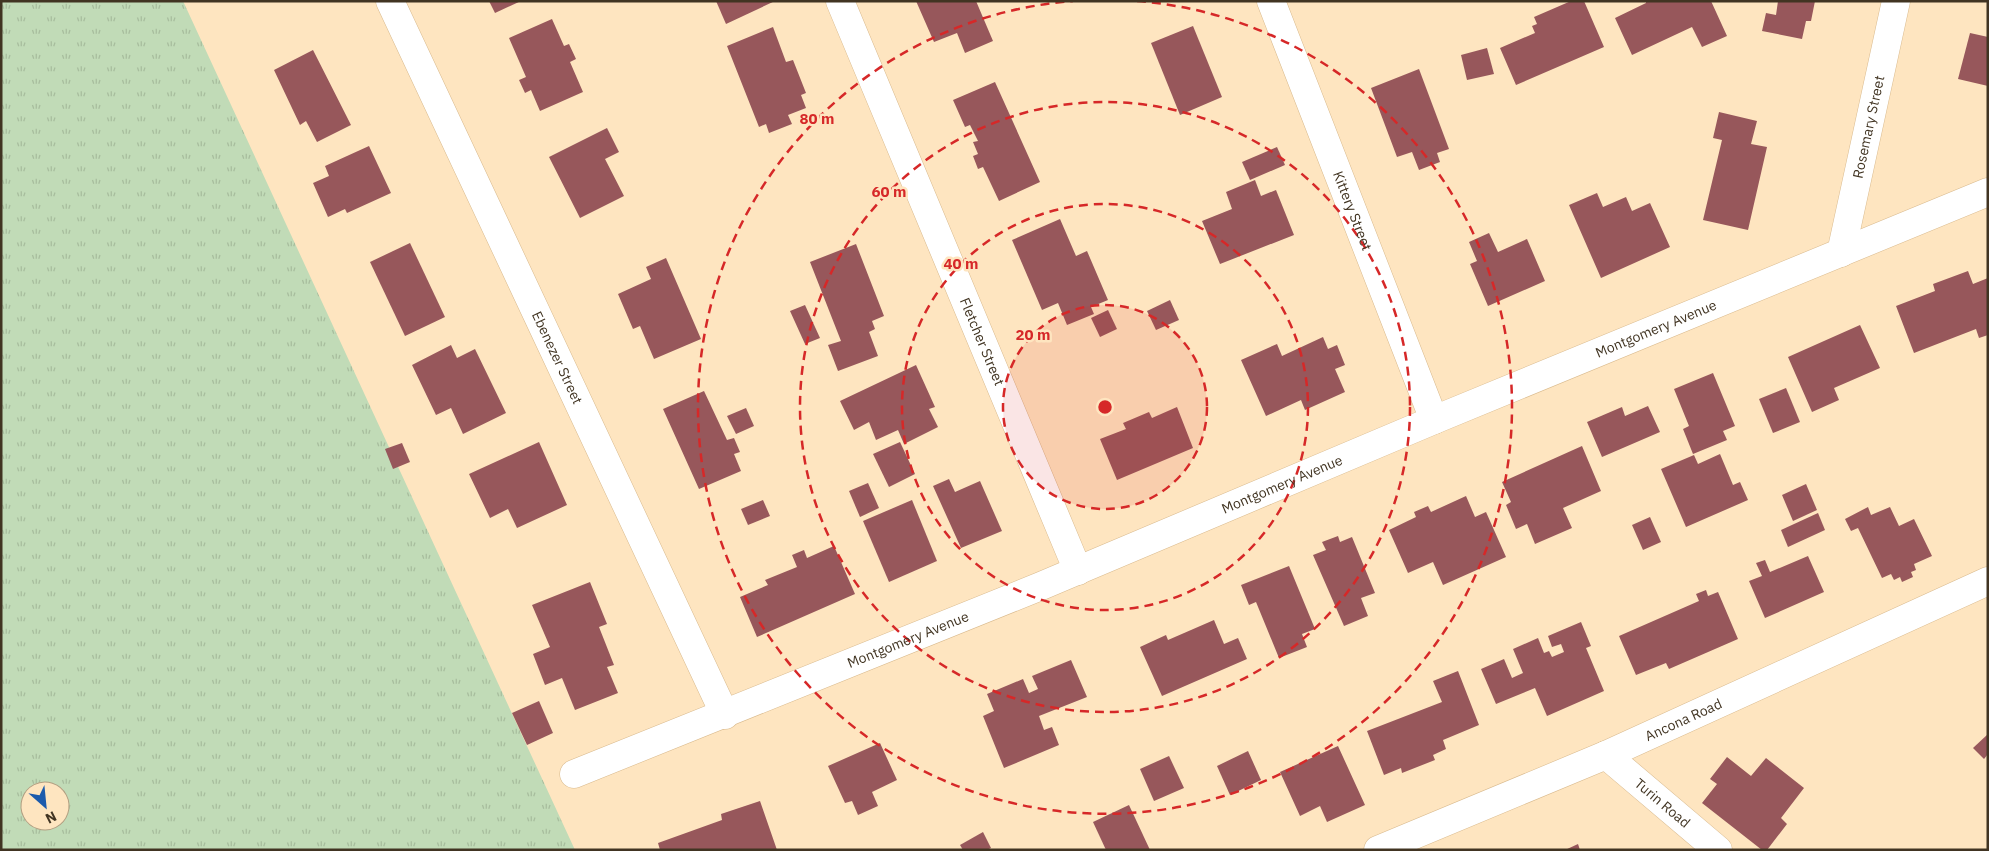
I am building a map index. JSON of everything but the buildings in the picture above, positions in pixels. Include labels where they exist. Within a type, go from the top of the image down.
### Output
[{"type":"street","name":"Ebenezer Street","points":[[390,1],[725,714]]},
{"type":"street","name":"Fletcher Street","points":[[840,1],[1078,571]]},
{"type":"street","name":"Kittery Street","points":[[1271,1],[1434,420]]},
{"type":"street","name":"Rosemary Street","points":[[1841,252],[1896,1]]},
{"type":"street","name":"Montgomery Avenue","points":[[574,774],[1078,571],[1434,420],[1988,192]]},
{"type":"street","name":"Ancona Road","points":[[1378,850],[1606,755],[1988,581]]},
{"type":"street","name":"Turin Road","points":[[1606,755],[1718,850]]},
{"type":"green space","points":[[1,1],[183,1],[575,850],[1,850]]}]
